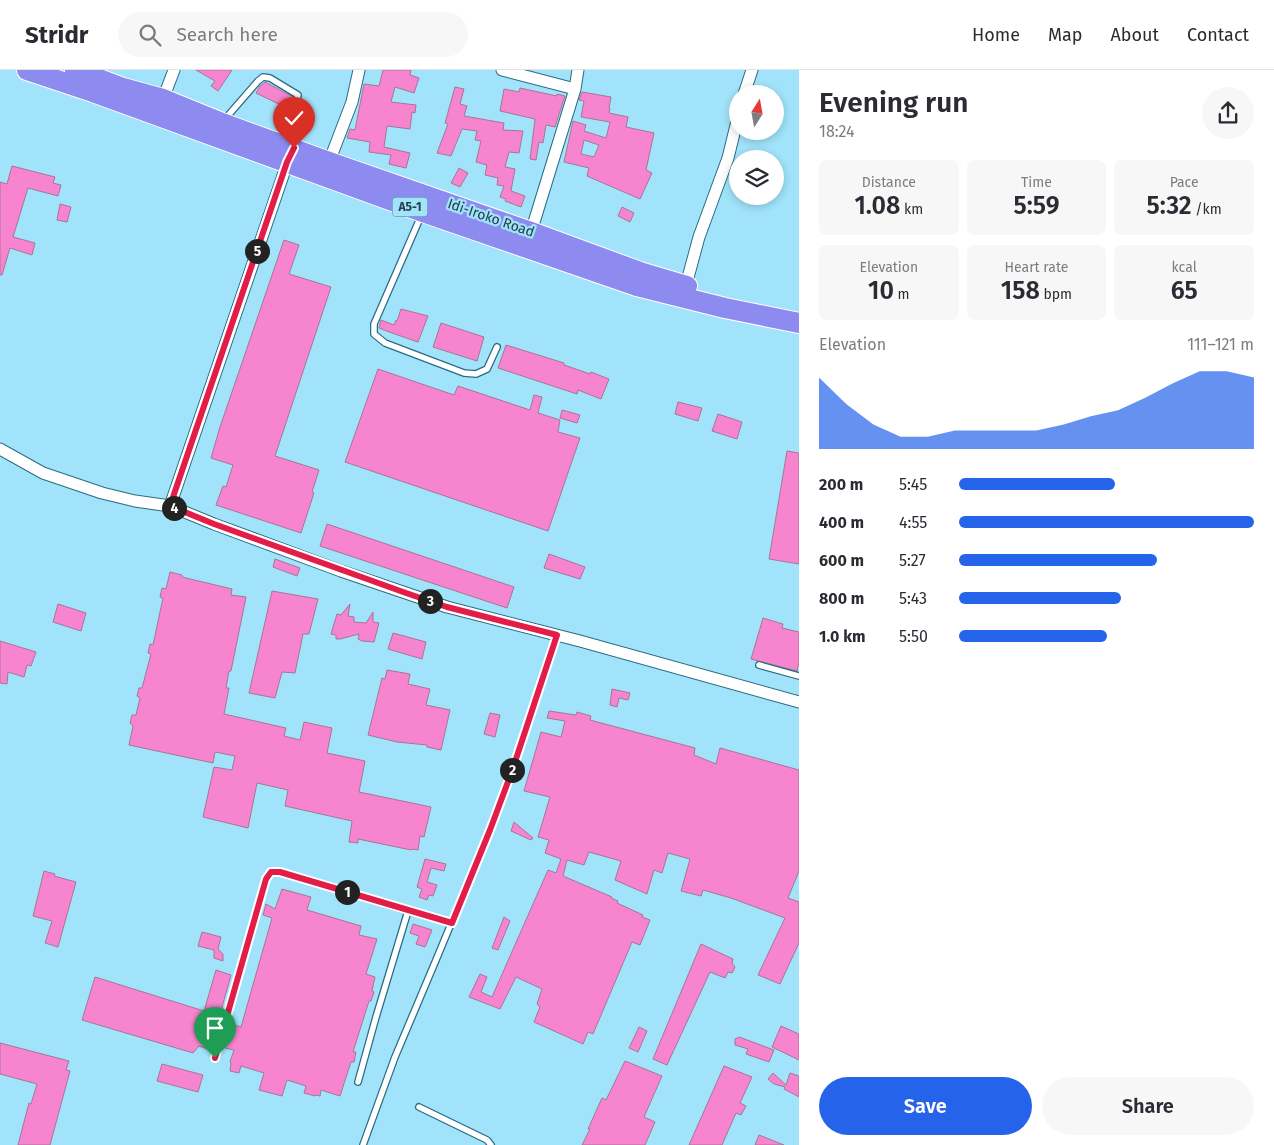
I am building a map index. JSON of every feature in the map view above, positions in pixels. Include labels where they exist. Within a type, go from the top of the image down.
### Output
[{"type":"highway","name":"A5-1","points":[[27,70],[289,152],[423,212],[636,286],[725,308],[799,323]]},
{"type":"highway","name":"Idi-Iroko Road","points":[[75,70],[123,88],[162,99],[289,152],[329,162],[640,272],[765,304],[799,310]]},
{"type":"street","points":[[162,99],[174,70]]},
{"type":"street","points":[[329,162],[352,102],[359,70]]},
{"type":"street","points":[[502,70],[575,89]]},
{"type":"street","points":[[531,232],[575,89],[578,70]]},
{"type":"street","points":[[747,85],[752,70]]},
{"type":"street","points":[[686,285],[699,238],[711,208],[732,140]]},
{"type":"street","points":[[170,506],[289,152]]},
{"type":"street","points":[[0,449],[43,473],[102,493],[135,501],[170,506],[214,524],[447,607],[557,635],[799,702]]},
{"type":"lane","points":[[222,123],[258,81],[263,78],[270,78],[298,95],[295,101],[289,152]]},
{"type":"lane","points":[[423,212],[374,324],[374,334],[385,344],[464,373],[476,374],[487,369],[497,347]]},
{"type":"lane","points":[[364,1145],[394,1057],[490,830],[512,771],[557,635]]},
{"type":"lane","points":[[759,665],[799,676]]},
{"type":"lane","points":[[215,1058],[266,879],[271,872],[280,872],[452,923]]},
{"type":"lane","points":[[358,1082],[408,911]]},
{"type":"lane","points":[[419,1107],[487,1140],[491,1145]]},
{"type":"building","points":[[196,70],[232,70],[218,91],[211,86],[215,81]]},
{"type":"building","points":[[383,70],[411,70],[410,75],[419,78],[414,93],[395,87],[391,102],[416,105],[415,113],[412,112],[410,129],[387,126],[384,147],[410,153],[406,168],[389,164],[391,155],[369,152],[370,142],[347,138],[350,129],[355,130],[364,84],[379,86]]},
{"type":"building","points":[[265,82],[293,97],[289,109],[256,93]]},
{"type":"building","points":[[455,87],[464,89],[460,104],[467,106],[464,116],[504,123],[503,130],[523,131],[519,153],[509,152],[505,167],[515,169],[511,191],[525,196],[521,207],[500,197],[504,186],[497,185],[498,178],[485,175],[487,165],[476,162],[481,141],[475,140],[477,131],[462,129],[451,156],[437,153],[448,124],[445,123]]},
{"type":"building","points":[[520,88],[565,96],[555,127],[546,125],[543,143],[539,142],[536,160],[530,159],[535,119],[500,111],[504,89],[519,92]]},
{"type":"building","points":[[582,92],[611,97],[609,113],[628,117],[626,127],[654,133],[646,170],[652,173],[640,199],[587,176],[589,168],[564,162],[573,121],[586,125],[584,131],[606,138],[610,122],[581,117],[584,101],[579,100]],"holes":[[[584,140],[599,145],[594,157],[581,154]]]},
{"type":"building","points":[[12,166],[55,177],[53,183],[61,185],[58,196],[28,188],[13,237],[35,243],[32,255],[10,248],[2,275],[0,275],[0,182],[7,184]]},
{"type":"building","points":[[459,168],[468,173],[460,187],[451,183]]},
{"type":"building","points":[[60,204],[71,207],[67,222],[57,220]]},
{"type":"building","points":[[622,207],[634,213],[630,222],[618,216]]},
{"type":"building","points":[[284,240],[299,245],[289,274],[331,287],[275,456],[319,470],[312,492],[314,493],[301,533],[216,505],[223,486],[226,487],[233,465],[211,458]]},
{"type":"building","points":[[401,309],[428,316],[418,342],[379,328],[381,320],[394,325]]},
{"type":"building","points":[[441,323],[484,337],[477,361],[433,347]]},
{"type":"building","points":[[506,345],[609,379],[601,399],[578,390],[577,394],[498,368]]},
{"type":"building","points":[[378,369],[454,395],[458,386],[530,410],[534,395],[542,397],[538,413],[560,420],[558,432],[580,438],[548,531],[345,462]]},
{"type":"building","points":[[678,402],[702,408],[698,421],[675,414]]},
{"type":"building","points":[[562,410],[580,415],[577,423],[560,418]]},
{"type":"building","points":[[718,414],[742,422],[737,439],[712,431]]},
{"type":"building","points":[[787,451],[799,453],[799,564],[769,559]]},
{"type":"building","points":[[327,524],[514,587],[507,608],[320,546]]},
{"type":"building","points":[[549,554],[585,567],[580,579],[544,568]]},
{"type":"building","points":[[275,559],[300,568],[297,576],[273,567]]},
{"type":"building","points":[[170,572],[182,575],[182,577],[232,589],[231,595],[246,597],[231,671],[229,671],[226,688],[229,688],[224,714],[286,728],[284,736],[300,740],[304,722],[332,728],[327,753],[365,761],[359,792],[431,807],[424,837],[420,836],[418,850],[358,839],[358,843],[349,842],[352,821],[285,806],[288,790],[257,783],[248,828],[203,817],[214,767],[232,770],[235,756],[215,752],[213,763],[129,745],[133,726],[130,723],[132,715],[136,715],[140,698],[137,696],[139,688],[142,688],[151,654],[148,653],[150,644],[153,645],[163,598],[160,597],[162,588],[166,589]]},
{"type":"building","points":[[272,591],[318,599],[309,634],[303,634],[295,673],[282,672],[275,698],[249,693]]},
{"type":"building","points":[[58,604],[86,613],[81,631],[53,622]]},
{"type":"building","points":[[350,604],[348,616],[354,617],[354,622],[366,623],[373,612],[373,622],[379,623],[374,642],[358,639],[359,634],[336,639],[336,635],[331,634],[337,614],[341,615]]},
{"type":"building","points":[[763,618],[783,624],[782,628],[799,632],[799,662],[797,671],[751,659]]},
{"type":"building","points":[[393,633],[426,642],[422,659],[388,649]]},
{"type":"building","points":[[0,641],[36,652],[31,666],[27,665],[24,677],[8,672],[7,684],[0,683]]},
{"type":"building","points":[[387,670],[410,674],[408,684],[430,689],[426,705],[450,710],[441,750],[427,747],[427,745],[397,742],[368,735],[382,678],[385,679]]},
{"type":"building","points":[[612,689],[630,693],[628,700],[619,698],[617,707],[610,705]]},
{"type":"building","points":[[549,711],[576,715],[577,712],[591,716],[590,720],[695,748],[694,755],[716,764],[720,748],[799,770],[799,871],[788,898],[799,902],[799,943],[780,984],[758,975],[785,918],[703,890],[701,896],[681,891],[690,859],[668,853],[662,873],[654,870],[647,894],[615,880],[621,861],[589,852],[584,865],[567,860],[563,876],[612,897],[618,901],[617,903],[650,920],[640,945],[632,942],[593,1034],[588,1032],[583,1044],[534,1022],[540,1007],[537,1004],[542,989],[516,977],[500,1009],[469,997],[480,974],[487,977],[481,992],[492,997],[548,870],[556,873],[561,859],[545,853],[549,840],[538,837],[550,797],[524,791],[541,732],[561,737],[565,721],[547,718]]},
{"type":"building","points":[[490,713],[500,715],[495,737],[484,734]]},
{"type":"building","points":[[514,822],[533,838],[531,840],[511,831]]},
{"type":"building","points":[[425,859],[446,864],[444,871],[431,868],[427,882],[437,885],[433,896],[429,895],[427,900],[419,897],[422,889],[417,887]]},
{"type":"building","points":[[44,871],[76,882],[58,947],[45,943],[52,921],[33,916]]},
{"type":"building","points":[[282,889],[311,897],[307,910],[361,926],[359,935],[377,939],[366,974],[375,977],[372,991],[374,992],[371,1001],[369,1001],[353,1052],[356,1052],[354,1062],[351,1062],[340,1096],[321,1090],[320,1096],[304,1093],[306,1086],[287,1080],[282,1096],[259,1090],[264,1073],[241,1066],[239,1073],[230,1071],[230,1062],[234,1050],[225,1048],[231,1024],[241,1027],[272,918],[263,915],[266,904],[275,909]]},
{"type":"building","points":[[504,917],[510,921],[498,950],[492,948]]},
{"type":"building","points":[[413,924],[432,930],[425,947],[416,944],[419,936],[410,933]]},
{"type":"building","points":[[202,932],[221,937],[218,949],[223,954],[223,961],[214,958],[214,950],[198,946]]},
{"type":"building","points":[[701,944],[733,959],[732,963],[735,967],[732,973],[728,972],[725,978],[710,972],[667,1065],[653,1059]]},
{"type":"building","points":[[216,970],[231,975],[210,1050],[199,1046],[193,1053],[82,1020],[95,977],[204,1011]]},
{"type":"building","points":[[781,1026],[799,1034],[799,1060],[772,1047]]},
{"type":"building","points":[[639,1027],[647,1031],[638,1052],[629,1048]]},
{"type":"building","points":[[739,1037],[774,1050],[769,1062],[746,1054],[748,1049],[735,1045],[735,1039]]},
{"type":"building","points":[[0,1043],[69,1061],[66,1070],[70,1071],[50,1145],[18,1145],[29,1103],[31,1104],[37,1084],[0,1074]]},
{"type":"building","points":[[625,1061],[662,1076],[644,1117],[655,1122],[645,1145],[582,1145],[602,1098],[606,1100]]},
{"type":"building","points":[[162,1064],[203,1075],[198,1092],[157,1081]]},
{"type":"building","points":[[724,1066],[752,1077],[740,1103],[746,1106],[741,1115],[736,1113],[722,1145],[689,1145]]},
{"type":"building","points":[[773,1073],[786,1085],[790,1073],[799,1076],[799,1097],[784,1089],[785,1087],[774,1084],[768,1079]]},
{"type":"building","points":[[759,1135],[784,1145],[755,1145]]},
{"type":"route","points":[[215,1058],[266,879],[271,872],[280,872],[452,923],[512,771],[557,635],[447,607],[341,571],[170,506],[287,162],[294,148]]}]
